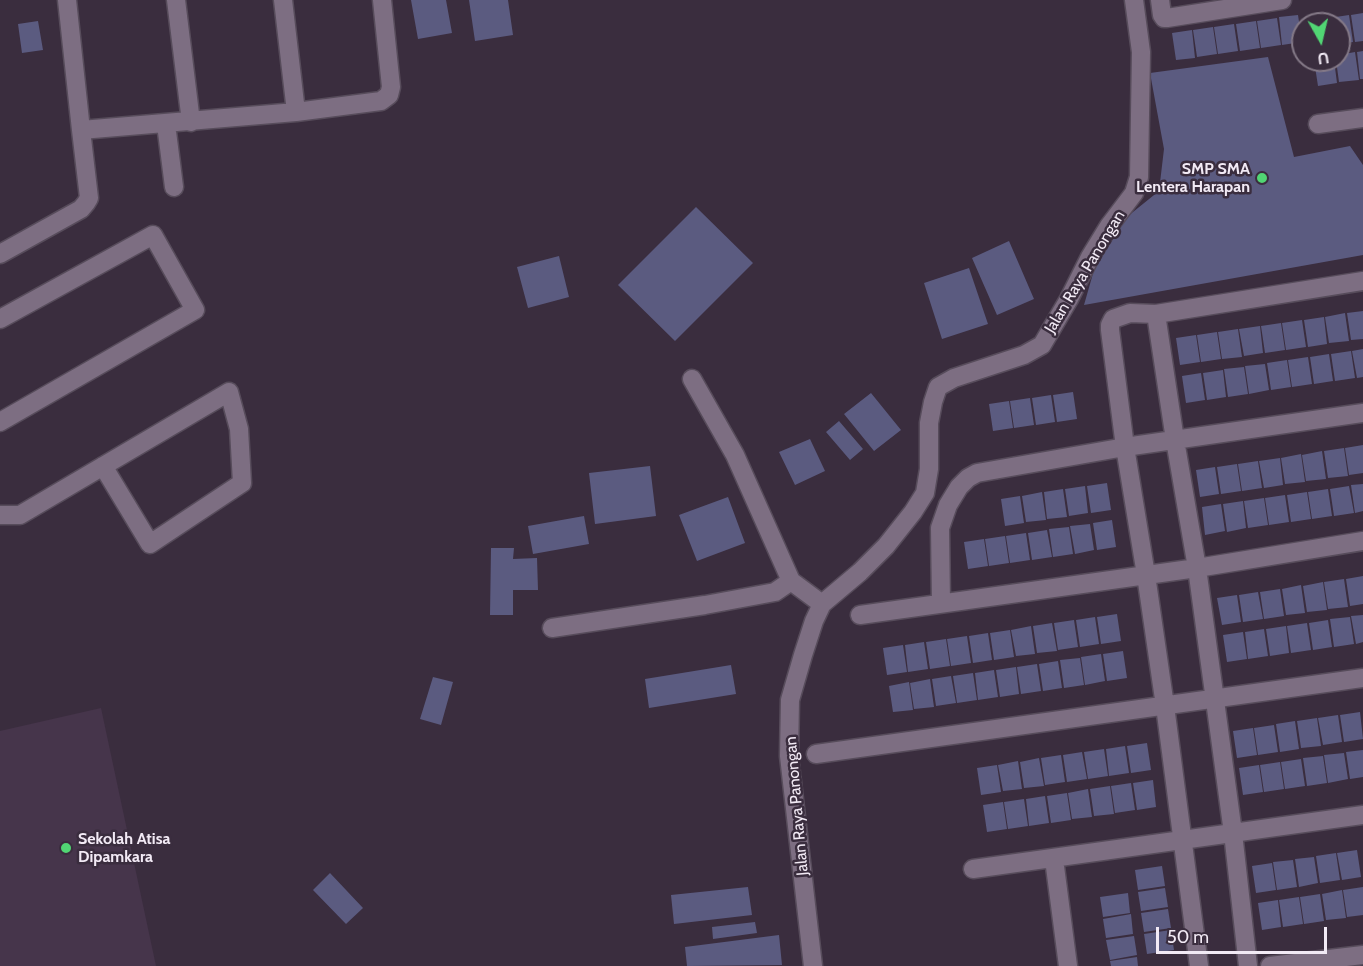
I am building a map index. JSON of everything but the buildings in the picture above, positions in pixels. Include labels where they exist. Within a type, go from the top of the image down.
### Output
[{"type":"street","points":[[0,254],[81,209],[89,198],[67,0]]},
{"type":"street","points":[[176,0],[191,122]]},
{"type":"street","points":[[283,0],[296,112]]},
{"type":"street","points":[[81,130],[296,112],[381,101],[389,95],[391,87],[382,0]]},
{"type":"street","name":"Jalan Raya Panongan","points":[[813,966],[789,756],[790,700],[814,621],[822,604],[860,572],[886,546],[925,493],[929,469],[929,423],[938,387],[954,378],[1024,355],[1042,345],[1090,257],[1109,226],[1134,193],[1139,177],[1141,52],[1134,0]]},
{"type":"street","points":[[1160,0],[1162,15],[1167,18],[1282,0]]},
{"type":"street","points":[[1318,124],[1363,118]]},
{"type":"street","points":[[166,124],[174,187]]},
{"type":"street","points":[[0,319],[153,235],[195,310],[0,422]]},
{"type":"street","points":[[1199,966],[1166,706],[1125,447],[1110,325],[1113,319],[1130,313],[1156,314],[1363,281]]},
{"type":"street","points":[[1156,314],[1197,568],[1233,833],[1248,966]]},
{"type":"street","points":[[692,379],[735,455],[790,581],[822,604]]},
{"type":"street","points":[[0,515],[20,514],[229,392],[239,429],[242,483],[150,544],[103,466]]},
{"type":"street","points":[[941,603],[940,528],[948,505],[959,487],[977,473],[1125,447],[1363,413]]},
{"type":"street","points":[[860,615],[1197,568],[1363,541]]},
{"type":"street","points":[[552,628],[775,592],[790,581]]},
{"type":"street","points":[[816,754],[1363,678]]},
{"type":"street","points":[[974,869],[1363,815]]},
{"type":"street","points":[[1053,859],[1068,966]]},
{"type":"street","points":[[1270,966],[1363,955]]},
{"type":"shaded area","name":"Sekolah Atisa Dipamkara","points":[[101,708],[156,966],[0,966],[0,731]]},
{"type":"place","name":"SMP SMA Lentera Harapan","points":[[1262,178]]},
{"type":"place","name":"Sekolah Atisa Dipamkara","points":[[66,848]]}]
